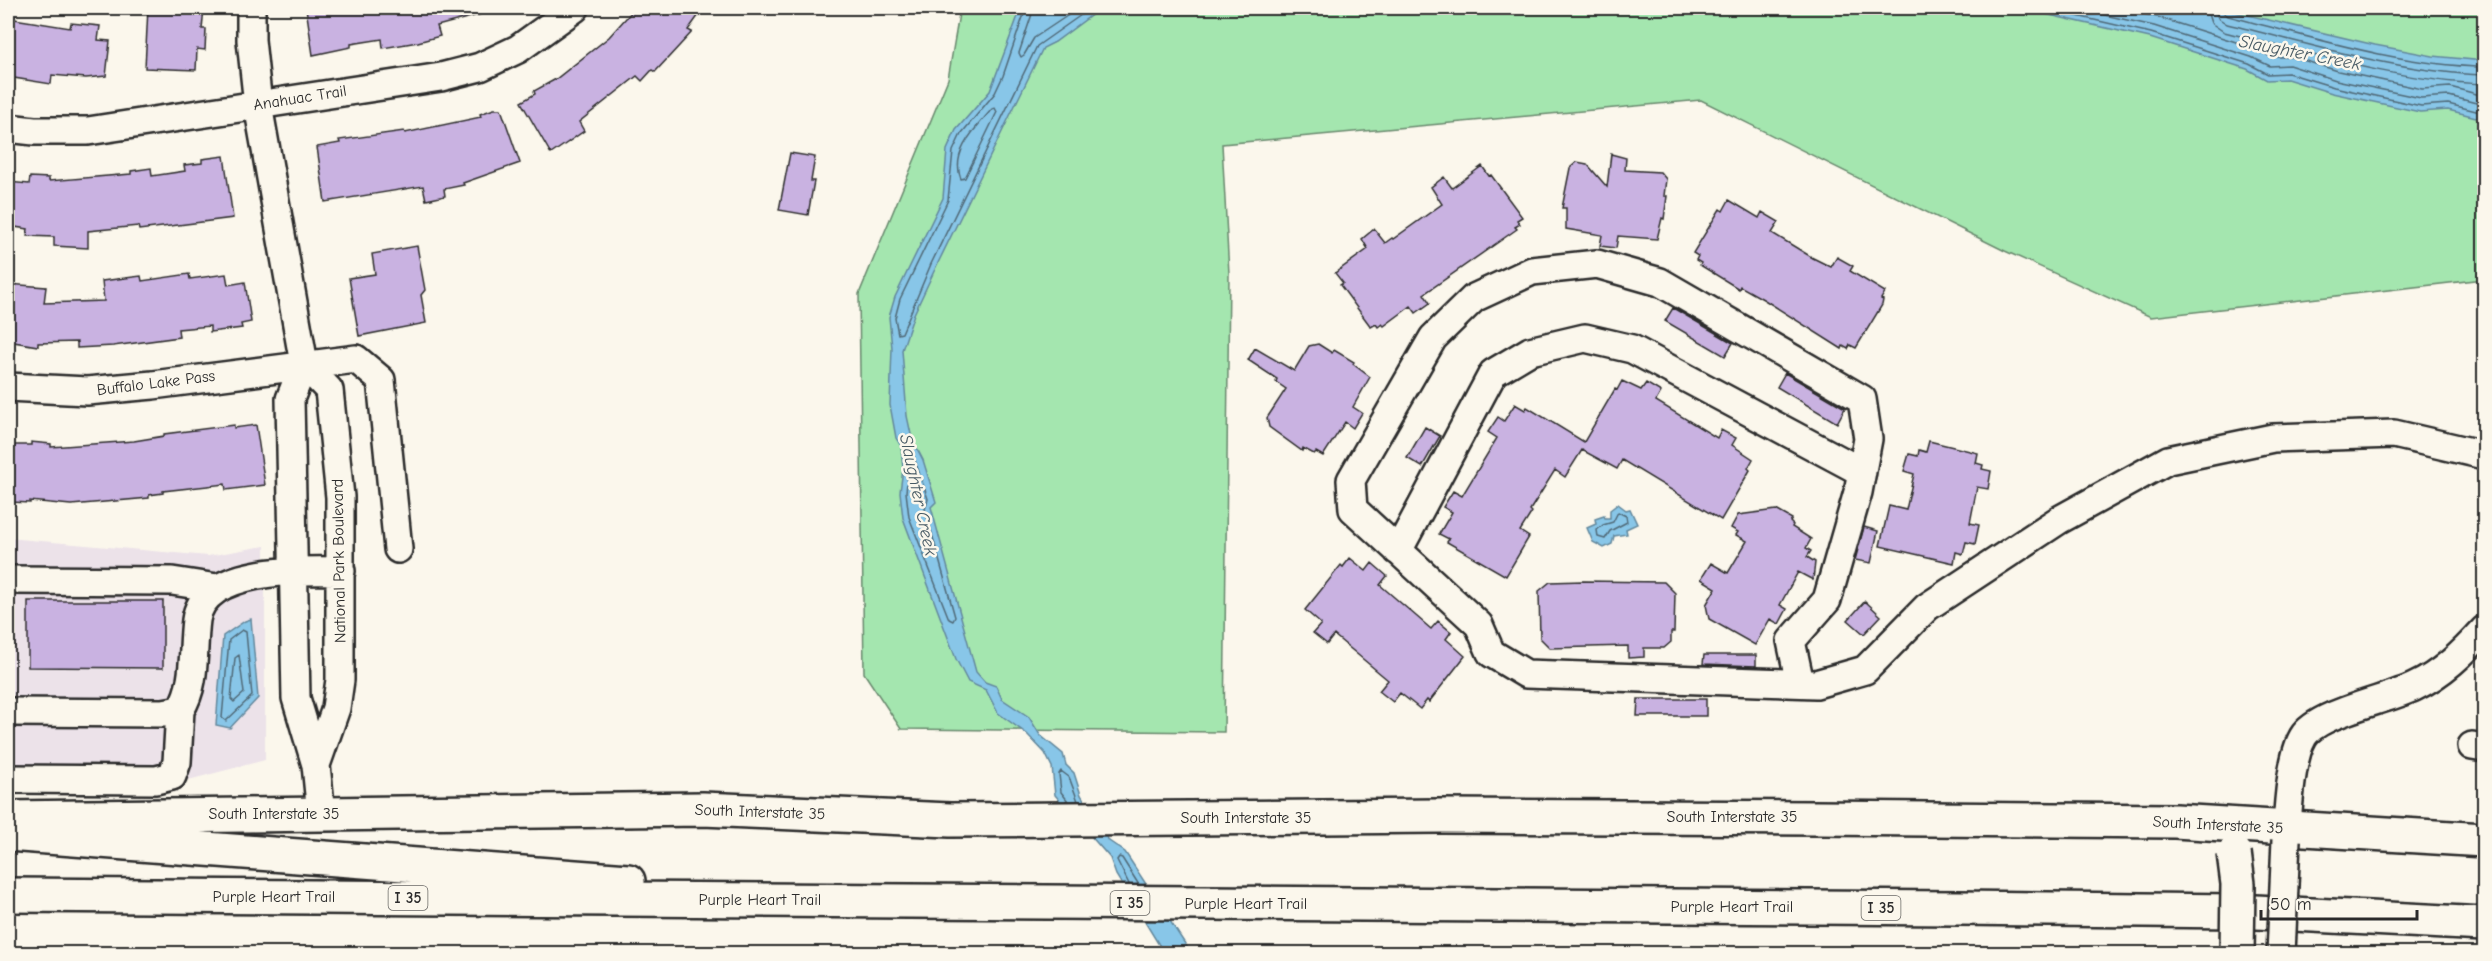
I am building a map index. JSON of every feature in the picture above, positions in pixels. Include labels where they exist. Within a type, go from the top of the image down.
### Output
[{"type":"main road","name":"South Interstate 35","points":[[8,818],[704,809],[950,820],[1476,816],[2175,821],[2287,834],[2484,840]]},
{"type":"main road","points":[[2175,821],[2205,826],[2220,833],[2229,841],[2234,853],[2238,885],[2237,954]]},
{"type":"main road","points":[[8,834],[589,876],[809,901]]},
{"type":"main road","name":"Purple Heart Trail","points":[[8,895],[2236,911],[2484,924]]},
{"type":"main road","points":[[2418,921],[2484,919]]},
{"type":"street","points":[[250,8],[258,105],[304,364]]},
{"type":"street","name":"Anahuac Trail","points":[[8,128],[34,131],[88,131],[441,77],[480,67],[518,49],[575,8]]},
{"type":"street","points":[[1800,683],[1791,641],[1827,600],[1862,471],[1868,439],[1862,399],[1660,282],[1597,264],[1532,271],[1474,298],[1433,338],[1351,480],[1353,509],[1479,626],[1491,653],[1526,675],[1816,684],[1865,670],[1927,607],[2059,520],[2168,460],[2273,438],[2394,434],[2484,455]]},
{"type":"street","points":[[1398,551],[1493,373],[1530,351],[1585,338],[1632,349],[1862,471]]},
{"type":"street","name":"Buffalo Lake Pass","points":[[8,387],[87,391],[153,385],[356,359],[381,380],[398,549]]},
{"type":"street","name":"National Park Boulevard","points":[[316,765],[336,708],[340,680],[340,497],[329,390],[304,364],[290,399],[296,698],[316,765],[321,814]]},
{"type":"street","points":[[8,779],[156,780],[172,776],[177,762],[180,710],[188,698],[196,618],[202,600],[217,588],[243,579],[295,570],[341,571]]},
{"type":"street","points":[[8,580],[172,581],[217,588]]},
{"type":"street","points":[[2281,954],[2287,834],[2296,750],[2304,735],[2315,724],[2414,687],[2457,659],[2484,630]]},
{"type":"street","points":[[8,712],[163,713],[180,710]]},
{"type":"shaded area","points":[[8,538],[208,556],[265,546],[265,760],[173,784],[8,782]]},
{"type":"green space","points":[[960,8],[2484,8],[2484,279],[2151,317],[2005,251],[1701,100],[1222,144],[1229,274],[1224,732],[901,729],[864,673],[859,294],[948,79]]},
{"type":"water","name":"Slaughter Creek","points":[[1021,8],[1101,8],[1055,42],[1043,48],[936,267],[914,314],[902,350],[907,416],[912,439],[923,460],[936,502],[931,507],[976,672],[985,682],[996,686],[1002,699],[1029,717],[1040,735],[1063,754],[1066,765],[1074,773],[1081,795],[1109,841],[1125,852],[1191,953],[1164,953],[1116,875],[1110,858],[1055,795],[1052,767],[1045,753],[1027,734],[998,713],[986,690],[968,682],[956,659],[903,518],[900,492],[903,469],[901,446],[896,438],[890,405],[892,348],[889,317],[895,297],[943,198],[947,150],[956,130],[990,91]]},
{"type":"water","name":"Slaughter Creek","points":[[2019,8],[2218,8],[2375,45],[2433,56],[2484,61],[2484,119],[2448,110],[2420,112],[2332,93],[2287,79],[2267,80],[2247,69],[2150,38]]},
{"type":"water","points":[[1618,504],[1626,510],[1630,509],[1637,524],[1626,529],[1627,534],[1614,536],[1612,544],[1604,548],[1593,542],[1587,528],[1596,524],[1595,519],[1604,516],[1610,518],[1610,510]]},
{"type":"water","points":[[251,619],[258,698],[230,728],[216,725],[223,636]]},
{"type":"building","points":[[148,8],[204,8],[202,29],[206,29],[205,50],[197,49],[196,70],[145,68]]},
{"type":"building","points":[[306,8],[485,8],[486,13],[437,26],[440,36],[418,42],[383,48],[382,39],[351,44],[351,47],[313,55]]},
{"type":"building","points":[[635,8],[704,8],[688,30],[692,32],[655,72],[652,70],[642,81],[637,76],[579,122],[584,131],[551,154],[521,102],[535,94],[534,91],[556,79],[609,37]]},
{"type":"building","points":[[8,18],[70,28],[71,23],[100,26],[98,40],[110,41],[106,76],[86,78],[52,75],[51,84],[8,77]]},
{"type":"building","points":[[501,109],[520,163],[463,183],[464,185],[444,189],[445,196],[426,200],[423,186],[325,202],[317,147],[340,143],[339,140],[404,131],[405,133],[481,117],[480,114]]},
{"type":"building","points":[[790,153],[815,157],[811,181],[814,181],[808,215],[779,210]]},
{"type":"building","points":[[1611,154],[1626,158],[1625,170],[1660,172],[1666,179],[1664,196],[1667,196],[1664,219],[1662,218],[1657,239],[1618,236],[1616,248],[1600,246],[1602,235],[1566,229],[1566,208],[1562,208],[1570,168],[1577,162],[1587,164],[1607,187]]},
{"type":"building","points":[[224,156],[233,218],[139,230],[138,226],[88,231],[88,248],[54,246],[54,237],[27,236],[28,229],[8,226],[8,182],[29,184],[30,177],[49,178],[49,181],[131,174],[131,171],[151,168],[152,176],[185,171],[184,165],[202,163],[202,159]]},
{"type":"building","points":[[1482,166],[1522,217],[1517,220],[1520,224],[1515,227],[1517,229],[1424,294],[1430,303],[1416,313],[1411,306],[1384,326],[1382,324],[1378,327],[1376,324],[1371,327],[1340,285],[1343,283],[1335,273],[1368,249],[1362,239],[1374,229],[1385,243],[1442,204],[1431,187],[1444,177],[1452,188]]},
{"type":"building","points":[[1729,200],[1759,218],[1762,212],[1779,222],[1772,233],[1813,258],[1831,267],[1837,257],[1853,266],[1850,271],[1885,292],[1881,299],[1883,300],[1882,305],[1856,348],[1850,345],[1848,349],[1843,346],[1842,349],[1763,299],[1740,286],[1739,289],[1700,265],[1701,263],[1696,260],[1698,256],[1693,253],[1720,209],[1723,211]]},
{"type":"building","points":[[417,246],[425,290],[421,295],[426,323],[359,336],[349,278],[375,274],[372,254]]},
{"type":"building","points":[[189,274],[190,279],[226,274],[228,285],[245,282],[251,322],[241,324],[242,328],[210,332],[210,326],[178,329],[179,337],[113,346],[77,348],[77,342],[38,343],[38,346],[8,341],[8,284],[46,287],[44,303],[104,301],[102,281],[141,276],[142,281]]},
{"type":"building","points":[[1673,308],[1733,343],[1725,356],[1665,321]]},
{"type":"building","points":[[1318,344],[1354,362],[1353,364],[1370,377],[1353,407],[1362,413],[1353,428],[1345,422],[1323,456],[1303,448],[1302,451],[1269,427],[1267,418],[1286,389],[1276,382],[1277,379],[1248,360],[1255,348],[1294,371],[1309,346]]},
{"type":"building","points":[[1785,373],[1845,408],[1837,423],[1777,387]]},
{"type":"building","points":[[1622,381],[1641,390],[1646,383],[1661,392],[1656,401],[1717,438],[1721,430],[1736,438],[1732,445],[1753,459],[1748,468],[1750,470],[1721,520],[1622,460],[1617,469],[1582,450],[1565,477],[1555,470],[1530,510],[1532,512],[1520,531],[1529,537],[1506,576],[1447,542],[1449,539],[1439,534],[1452,512],[1443,507],[1453,491],[1462,496],[1497,438],[1488,432],[1498,417],[1504,421],[1515,404],[1525,410],[1527,407],[1584,442]]},
{"type":"building","points":[[234,425],[234,428],[256,425],[265,485],[226,490],[225,484],[163,491],[163,493],[149,495],[149,498],[71,505],[30,501],[30,503],[11,502],[14,445],[31,445],[31,442],[51,444],[51,447],[134,441],[164,436],[164,434]]},
{"type":"building","points":[[1425,427],[1440,436],[1422,467],[1407,458]]},
{"type":"building","points":[[1929,441],[1978,453],[1976,463],[1983,465],[1982,469],[1991,471],[1988,489],[1977,487],[1970,523],[1979,525],[1975,544],[1966,542],[1963,554],[1956,552],[1954,563],[1880,546],[1889,506],[1906,510],[1914,474],[1904,471],[1909,454],[1918,456],[1919,450],[1926,452]]},
{"type":"building","points":[[1776,510],[1792,519],[1790,522],[1792,527],[1811,539],[1806,548],[1811,551],[1807,557],[1815,562],[1813,580],[1798,572],[1780,605],[1787,609],[1779,624],[1770,619],[1755,645],[1709,619],[1706,605],[1716,588],[1701,579],[1711,563],[1728,573],[1747,541],[1736,535],[1738,532],[1731,528],[1738,515]]},
{"type":"building","points":[[1864,527],[1878,531],[1871,563],[1855,560]]},
{"type":"building","points":[[1350,558],[1366,571],[1372,563],[1387,576],[1380,585],[1431,629],[1438,621],[1451,632],[1446,639],[1465,656],[1429,702],[1427,700],[1420,709],[1400,693],[1393,702],[1379,691],[1388,680],[1334,635],[1327,644],[1313,633],[1321,624],[1305,610],[1341,565],[1343,567]]},
{"type":"building","points":[[1550,582],[1664,582],[1675,593],[1674,632],[1671,632],[1671,642],[1664,648],[1644,648],[1644,657],[1628,658],[1628,646],[1550,648],[1540,638],[1539,591]]},
{"type":"building","points":[[28,601],[163,601],[163,668],[28,667]]},
{"type":"building","points":[[1865,601],[1881,616],[1864,634],[1848,620]]},
{"type":"building","points":[[1704,655],[1756,655],[1756,666],[1703,664]]},
{"type":"building","points":[[1638,699],[1706,699],[1706,716],[1637,716]]}]
